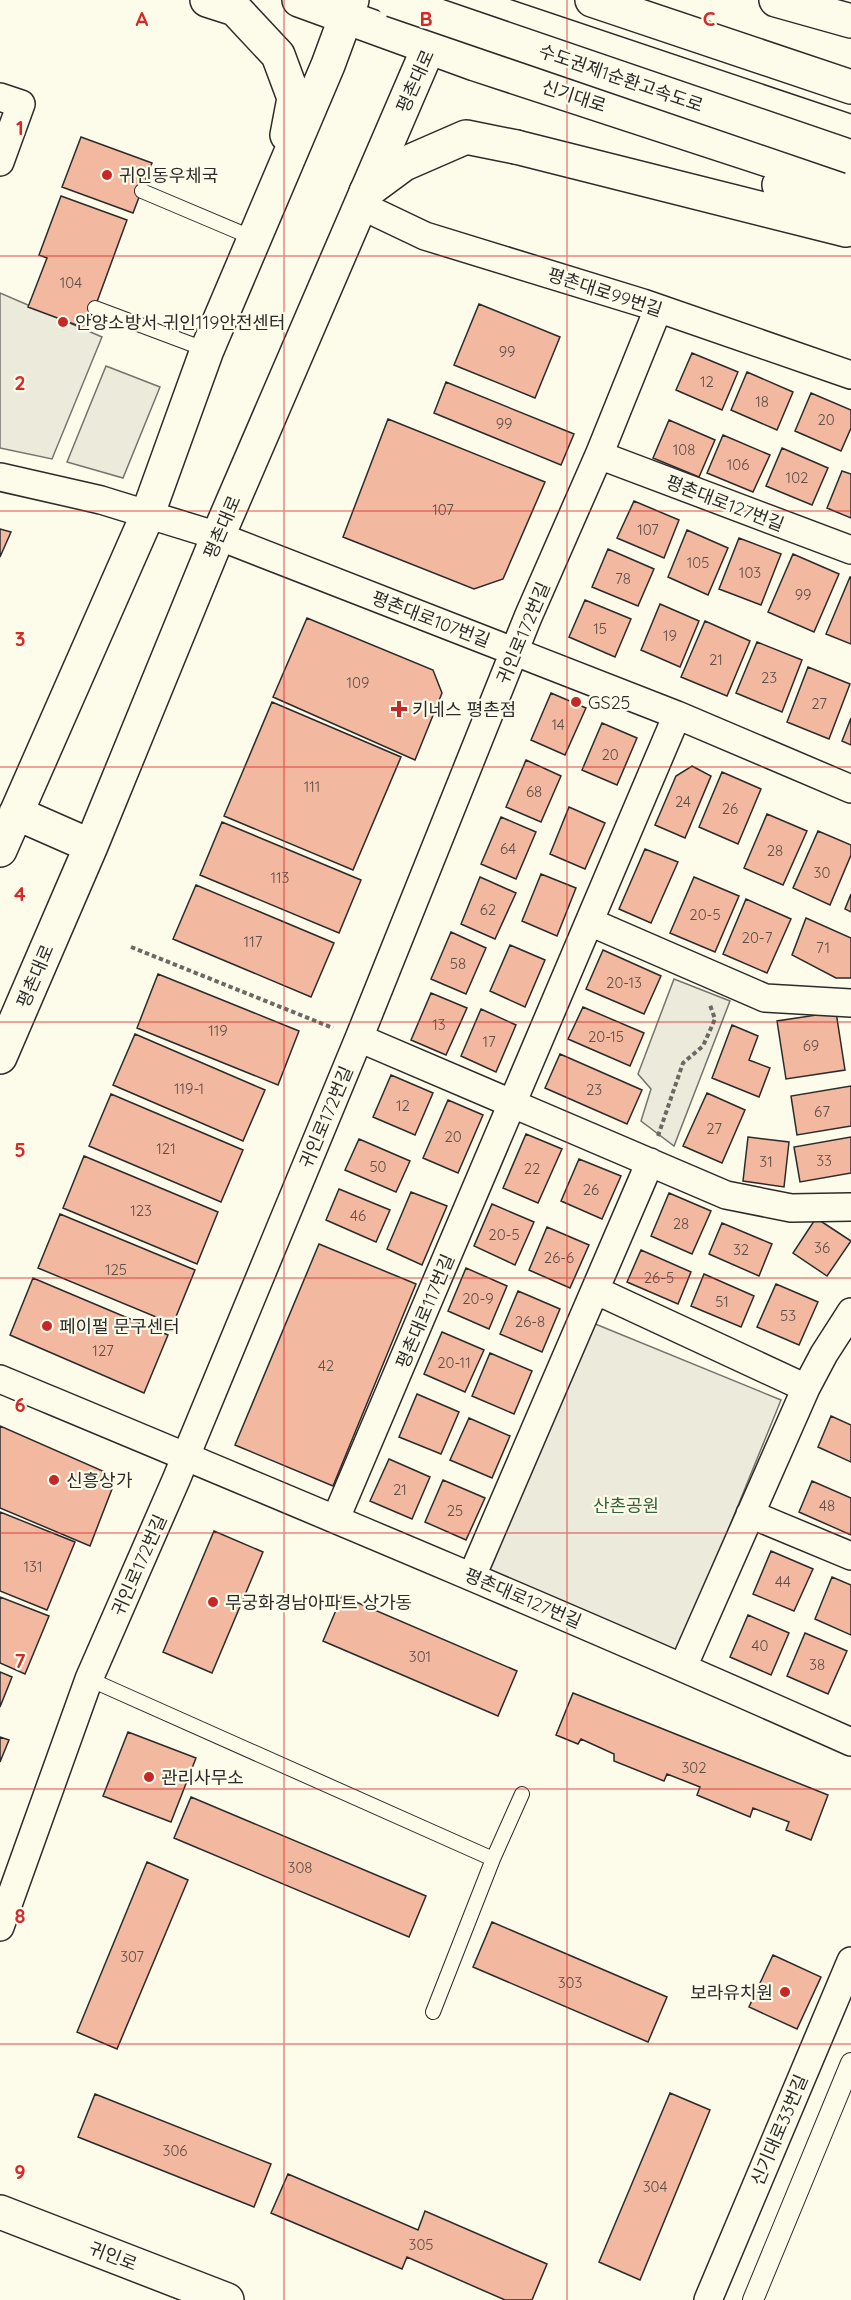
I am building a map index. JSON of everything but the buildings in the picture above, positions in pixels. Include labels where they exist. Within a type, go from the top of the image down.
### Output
[{"type":"main road","points":[[207,0],[235,9],[278,56],[294,98],[278,178]]},
{"type":"main road","name":"신기대로","points":[[299,0],[348,8],[429,48],[851,187]]},
{"type":"main road","name":"수도권제1순환고속도로","points":[[392,0],[851,157]]},
{"type":"main road","name":"평촌대로","points":[[0,1057],[91,846],[218,536],[449,0]]},
{"type":"main road","points":[[458,0],[851,132]]},
{"type":"main road","points":[[592,0],[851,87]]},
{"type":"main road","points":[[776,0],[851,21]]},
{"type":"main road","points":[[800,0],[851,21]]},
{"type":"main road","points":[[0,850],[147,516],[207,350],[278,178],[328,65],[348,8]]},
{"type":"main road","points":[[502,72],[851,214]]},
{"type":"main road","points":[[364,199],[404,164],[466,137],[516,147],[851,232]]},
{"type":"main road","points":[[16,813],[91,846]]},
{"type":"main road","name":"귀인로","points":[[0,2212],[227,2300]]},
{"type":"street","points":[[0,97],[21,104],[0,162]]},
{"type":"street","name":"평촌대로99번길","points":[[364,199],[425,236],[658,309],[851,375]]},
{"type":"street","name":"귀인로172번길","points":[[0,1927],[89,1679],[185,1457],[359,1038],[515,651],[599,456],[658,309]]},
{"type":"street","name":"평촌대로127번길","points":[[599,456],[851,550]]},
{"type":"street","name":"평촌대로107번길","points":[[0,477],[101,500],[218,536],[515,651],[851,789]]},
{"type":"street","points":[[513,1103],[677,716]]},
{"type":"street","points":[[590,922],[765,998],[851,1003]]},
{"type":"street","points":[[359,1038],[726,1195],[791,1208],[851,1207]]},
{"type":"street","name":"평촌대로117번길","points":[[336,1518],[513,1103]]},
{"type":"street","points":[[472,1576],[650,1162]]},
{"type":"street","points":[[595,1290],[806,1388]]},
{"type":"street","points":[[683,1667],[806,1388],[824,1353],[851,1312]]},
{"type":"street","name":"평촌대로127번길","points":[[0,1379],[472,1576],[851,1742]]},
{"type":"street","points":[[750,1514],[851,1556]]},
{"type":"street","name":"신기대로33번길","points":[[708,2300],[851,1961]]},
{"type":"street","points":[[753,2300],[851,2063]]},
{"type":"lane","points":[[142,191],[254,238]]},
{"type":"lane","points":[[95,308],[207,350]]},
{"type":"lane","points":[[89,1679],[493,1859]]},
{"type":"lane","points":[[433,2012],[493,1859],[522,1794]]},
{"type":"path","points":[[131,947],[359,1038]]},
{"type":"path","points":[[650,1162],[682,1063],[703,1046],[715,1019],[699,969]]},
{"type":"green space","points":[[674,979],[730,1001],[674,1146],[641,1121],[651,1089],[638,1074]]},
{"type":"green space","name":"산촌공원","points":[[588,1321],[781,1400],[678,1653],[486,1575]]},
{"type":"shaded area","points":[[0,293],[102,337],[52,459],[0,448]]},
{"type":"shaded area","points":[[106,366],[160,387],[123,478],[67,462]]},
{"type":"place","name":"귀인동우체국","points":[[107,175]]},
{"type":"place","name":"안양소방서 귀인119안전센터","points":[[63,322]]},
{"type":"place","name":"GS25","points":[[576,702]]},
{"type":"place","name":"키네스 평촌점","points":[[399,709]]},
{"type":"place","name":"페이펄 문구센터","points":[[47,1326]]},
{"type":"place","name":"신흥상가","points":[[54,1480]]},
{"type":"place","name":"무궁화경남아파트 상가동","points":[[213,1602]]},
{"type":"place","name":"관리사무소","points":[[149,1777]]},
{"type":"place","name":"보라유치원","points":[[785,1992]]}]
